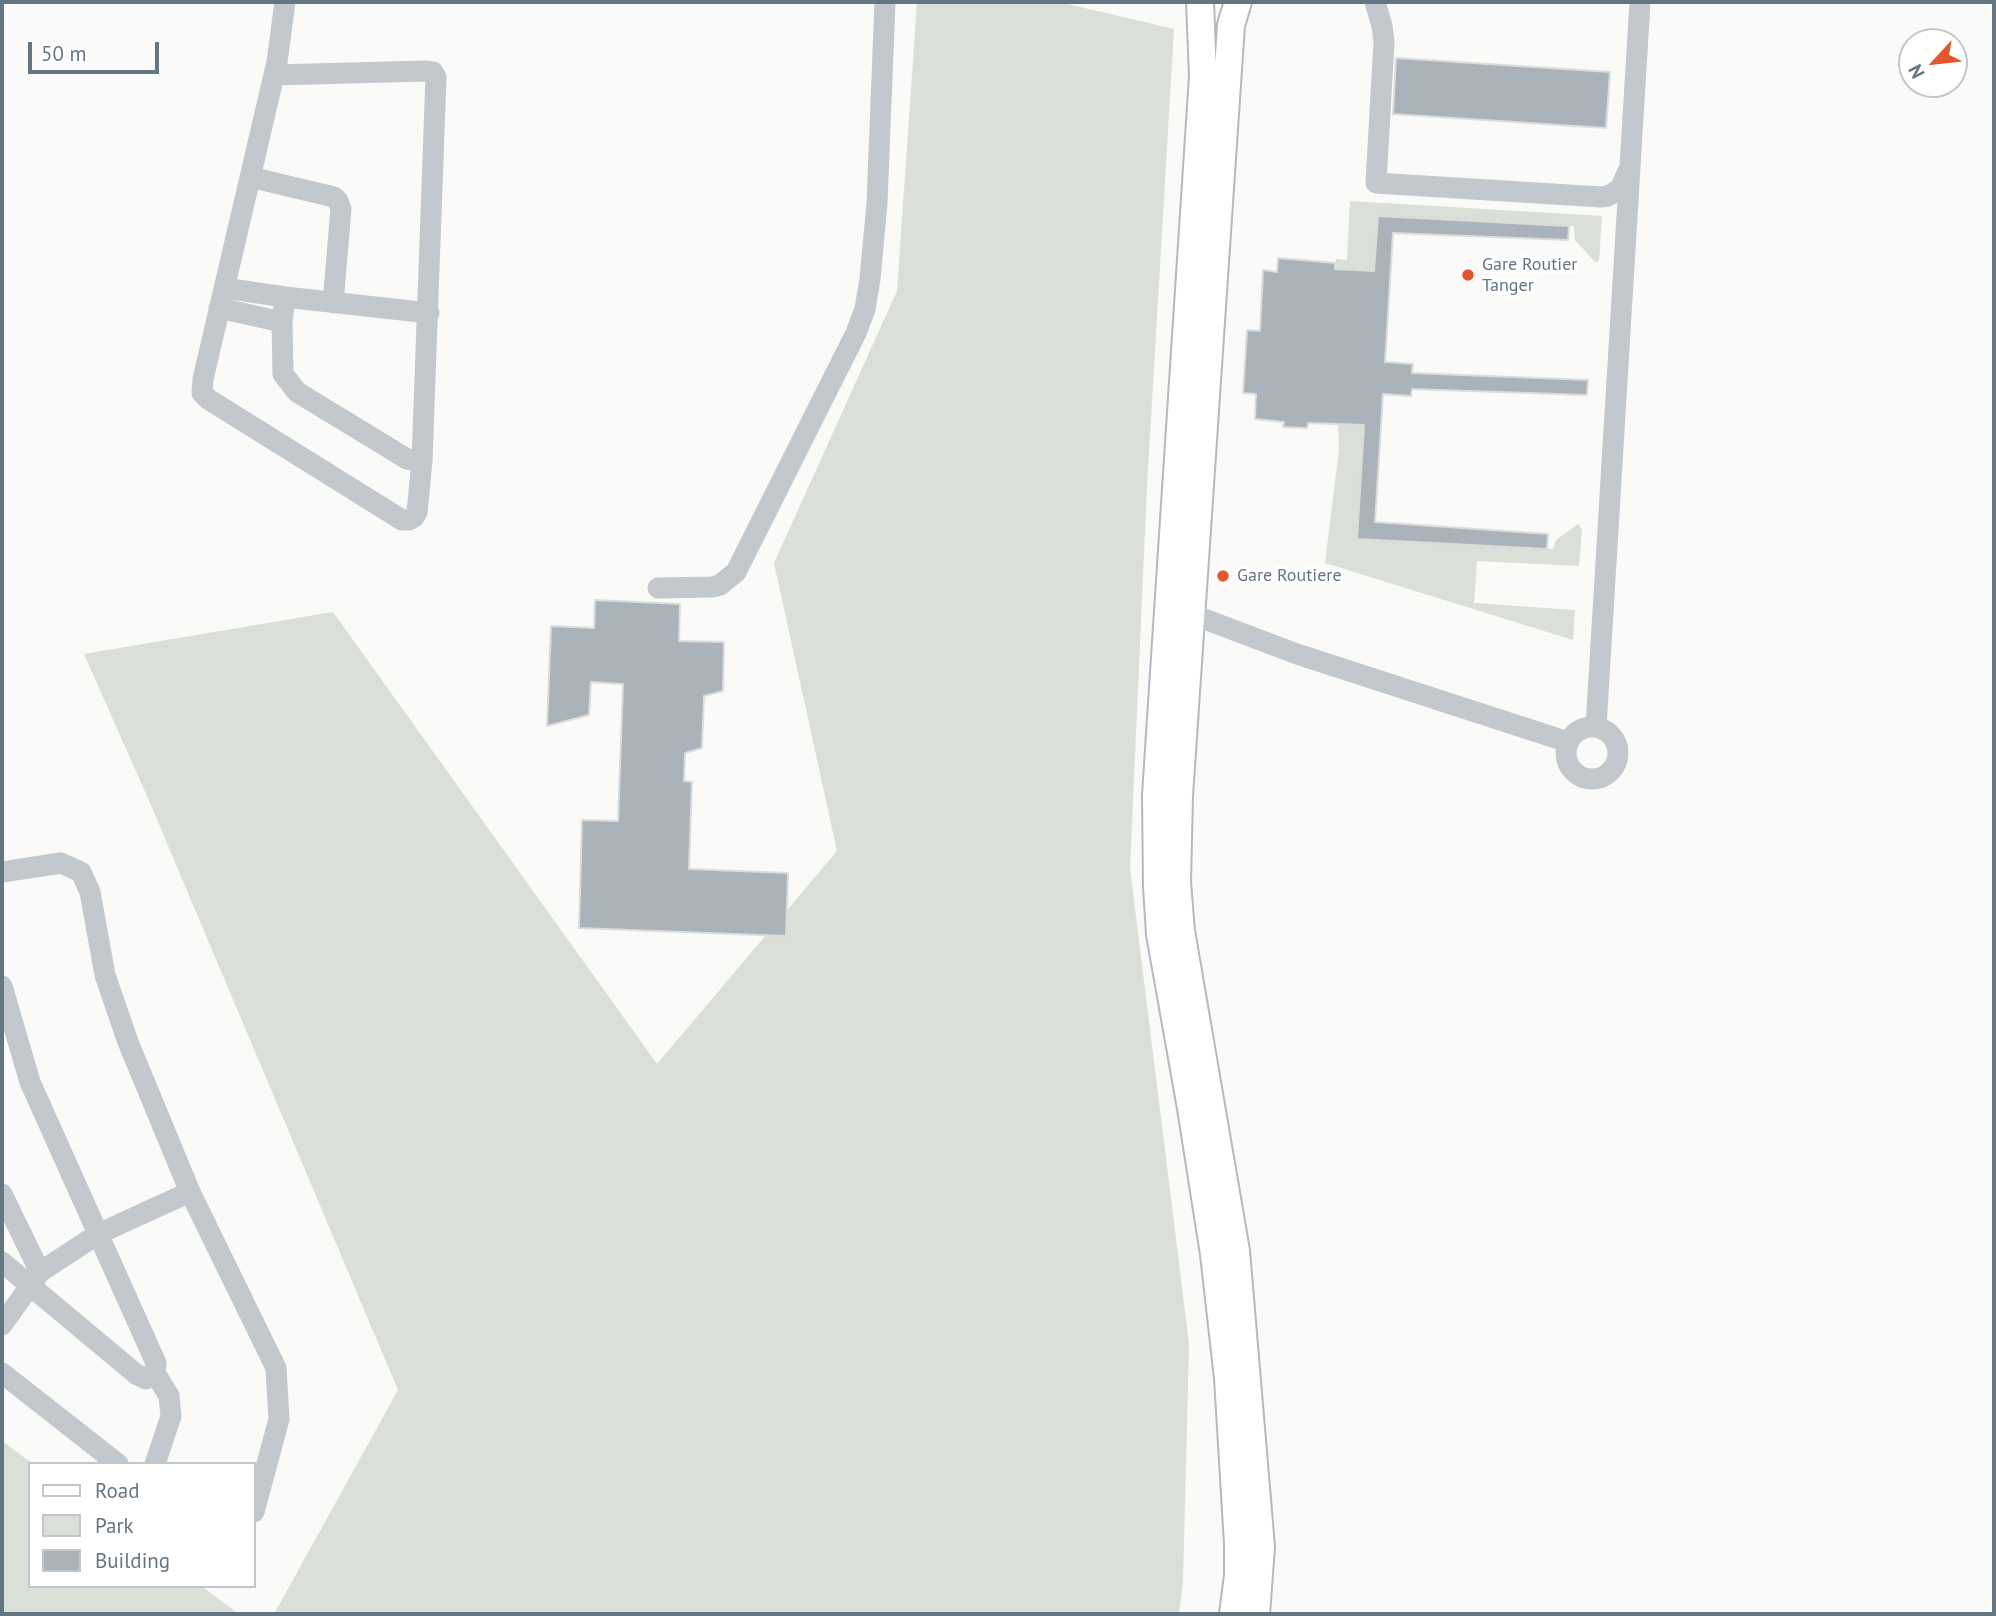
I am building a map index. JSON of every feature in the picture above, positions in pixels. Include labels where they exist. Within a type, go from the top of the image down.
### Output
[{"type":"main road","points":[[1200,2],[1203,76],[1157,782],[1156,873],[1160,934],[1196,1135],[1214,1254],[1228,1378],[1238,1544],[1238,1576],[1233,1614]]},
{"type":"main road","points":[[1238,2],[1231,25],[1179,796],[1177,882],[1181,931],[1236,1251],[1261,1547],[1256,1614]]},
{"type":"street","points":[[274,75],[425,71],[433,72],[436,77],[422,461],[417,512],[414,517],[401,520],[202,393],[274,75],[285,2]]},
{"type":"street","points":[[658,588],[712,587],[720,585],[736,572],[865,309],[877,203],[885,2]]},
{"type":"street","points":[[1374,2],[1384,42],[1376,183],[1608,197],[1620,189],[1629,169]]},
{"type":"street","points":[[1596,727],[1640,2]]},
{"type":"street","points":[[250,177],[334,197],[338,201],[341,209],[334,303]]},
{"type":"street","points":[[222,298],[285,297],[429,313]]},
{"type":"street","points":[[285,297],[282,322],[283,374],[297,392],[407,459],[422,461]]},
{"type":"street","points":[[222,298],[282,322]]},
{"type":"street","points":[[1191,614],[1297,654],[1568,742]]},
{"type":"street","points":[[1596,727],[1611,735],[1618,750],[1614,767],[1609,774],[1592,779],[1576,774],[1567,759],[1568,742],[1578,730],[1596,727]]},
{"type":"street","points":[[2,872],[61,863],[81,872],[90,892],[105,975],[128,1042],[190,1192],[276,1368],[279,1419],[256,1505]]},
{"type":"street","points":[[2,986],[30,1082],[156,1363],[155,1373],[169,1395],[171,1416],[156,1462]]},
{"type":"street","points":[[2,1325],[35,1279],[98,1234],[190,1192]]},
{"type":"street","points":[[2,1194],[35,1279]]},
{"type":"street","points":[[2,1262],[35,1279],[136,1374],[146,1379],[155,1373]]},
{"type":"street","points":[[2,1373],[115,1462]]},
{"type":"green space","points":[[917,2],[1059,2],[1174,29],[1147,486],[1130,868],[1189,1344],[1183,1582],[1179,1614],[274,1614],[398,1390],[150,803],[84,654],[333,612],[657,1064],[837,851],[774,563],[897,291]]},
{"type":"green space","points":[[1350,201],[1602,216],[1599,261],[1595,262],[1575,240],[1574,226],[1378,216],[1373,284],[1365,284],[1365,270],[1335,269],[1336,259],[1347,260]]},
{"type":"green space","points":[[1365,408],[1357,539],[1553,549],[1556,540],[1578,524],[1582,529],[1579,566],[1477,561],[1474,603],[1575,610],[1573,640],[1325,563],[1339,450],[1338,424]]},
{"type":"green space","points":[[2,1441],[30,1462],[28,1462],[28,1588],[204,1588],[239,1614],[2,1614]]},
{"type":"building","points":[[1396,58],[1610,72],[1606,128],[1393,114]]},
{"type":"building","points":[[1378,216],[1569,226],[1568,240],[1393,233],[1385,362],[1413,364],[1412,373],[1588,380],[1587,395],[1412,389],[1411,396],[1383,394],[1375,522],[1548,534],[1547,549],[1357,539],[1364,425],[1308,423],[1307,428],[1283,427],[1284,422],[1255,419],[1256,394],[1243,393],[1247,330],[1260,331],[1263,270],[1277,272],[1278,258],[1335,263],[1335,269],[1374,271]]},
{"type":"building","points":[[595,600],[680,604],[679,641],[724,642],[723,691],[704,696],[702,748],[685,753],[684,781],[692,782],[689,869],[788,873],[786,936],[579,928],[582,820],[618,821],[623,684],[591,682],[589,715],[547,726],[551,626],[594,628]]},
{"type":"place","name":"Gare Routier Tanger","points":[[1468,275]]},
{"type":"place","name":"Gare Routiere","points":[[1223,576]]}]
